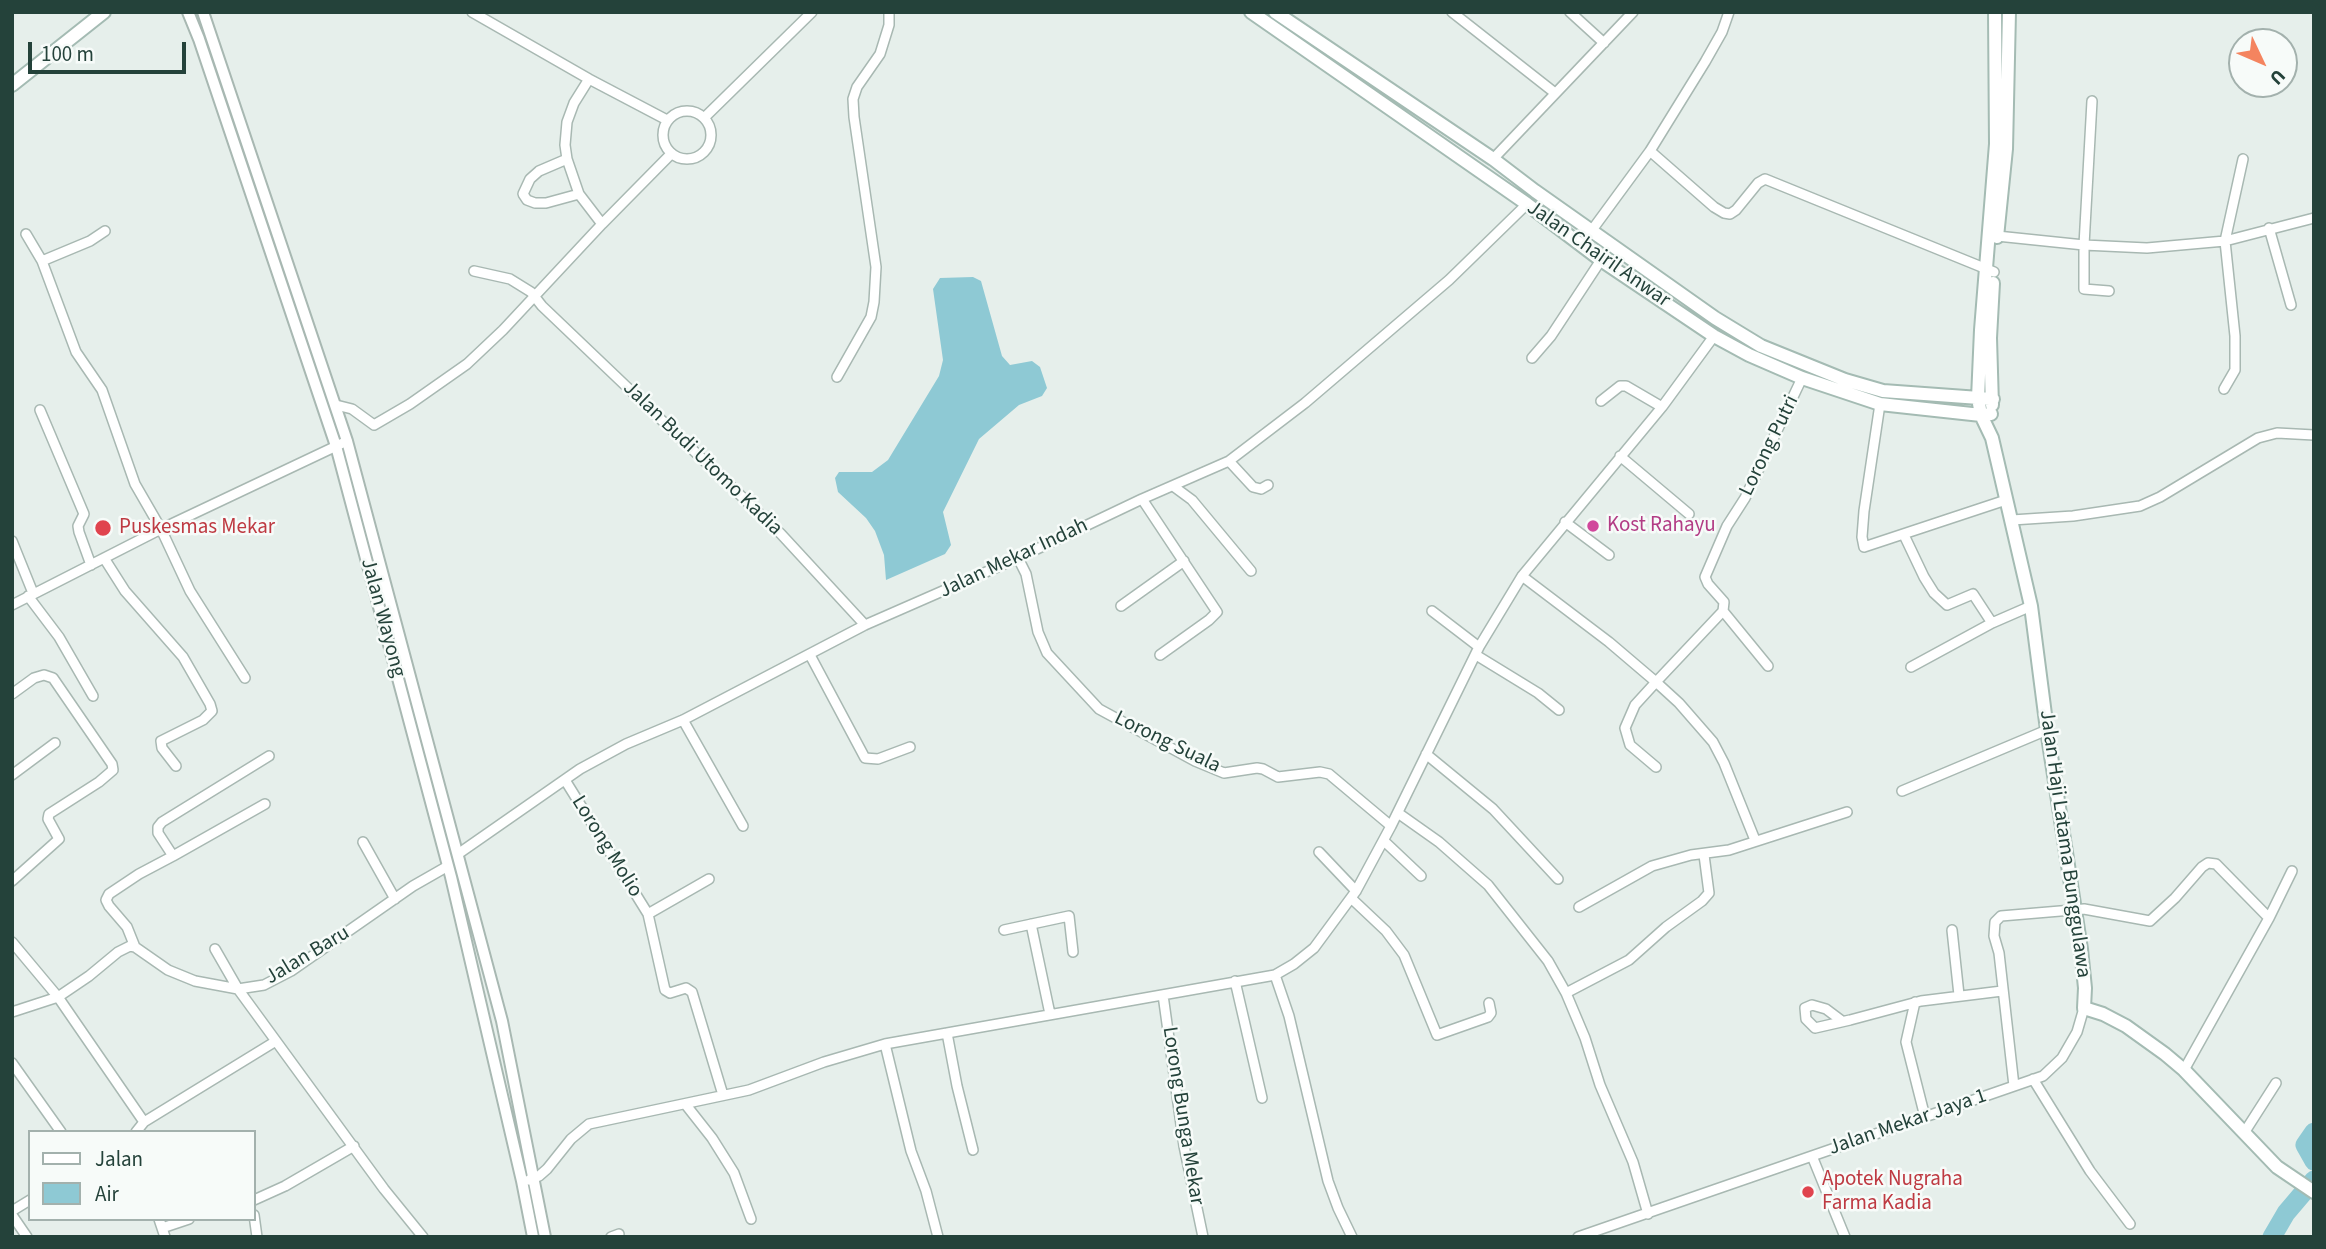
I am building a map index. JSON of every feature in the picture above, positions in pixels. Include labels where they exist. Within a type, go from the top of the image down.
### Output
[{"type":"main road","points":[[12,85],[104,12]]},
{"type":"main road","name":"Jalan Chairil Anwar","points":[[1251,12],[1527,204],[1601,260],[1713,335],[1749,355],[1802,378],[1880,404],[1986,414]]},
{"type":"main road","name":"Jalan Chairil Anwar","points":[[1275,12],[1493,159],[1715,318],[1762,346],[1827,373],[1884,391],[1993,399]]},
{"type":"main road","points":[[1986,414],[1993,399],[1990,270],[1996,144],[1995,12]]},
{"type":"main road","points":[[1986,414],[1978,398],[1981,330],[1997,236],[2006,149],[2009,12]]},
{"type":"main road","points":[[1430,136],[1439,122]]},
{"type":"main road","name":"Jalan Haji Latama Bunggulawa","points":[[1986,414],[2031,606],[2076,910],[2085,988],[2084,1008],[2126,1026],[2184,1070],[2277,1167],[2312,1191]]},
{"type":"street","name":"Jalan Wayong","points":[[187,12],[199,39],[336,446],[448,866],[485,1027],[545,1237]]},
{"type":"street","name":"Jalan Wayong","points":[[203,12],[347,441],[502,1021],[528,1180],[533,1237]]},
{"type":"street","points":[[472,12],[667,120]]},
{"type":"street","points":[[705,117],[812,12]]},
{"type":"street","points":[[837,377],[871,317],[874,302],[876,267],[853,99],[857,87],[880,54],[889,25],[889,12]]},
{"type":"street","points":[[1452,12],[1555,93]]},
{"type":"street","points":[[1570,12],[1604,43]]},
{"type":"street","points":[[1493,159],[1633,12]]},
{"type":"street","points":[[1592,230],[1650,151],[1716,42],[1729,12]]},
{"type":"street","points":[[589,79],[574,103],[567,122],[565,145],[579,194],[602,224]]},
{"type":"street","points":[[2092,102],[2084,289],[2109,292]]},
{"type":"street","points":[[681,111],[698,113],[705,117],[712,135],[705,152],[695,158],[682,159],[671,154],[665,147],[663,138],[663,128],[667,120],[681,111]]},
{"type":"street","points":[[1650,151],[1713,207],[1724,213],[1730,214],[1736,210],[1758,183],[1765,179],[1990,270]]},
{"type":"street","points":[[335,405],[352,409],[373,425],[410,404],[467,364],[671,154]]},
{"type":"street","points":[[567,159],[539,171],[530,179],[523,194],[527,200],[535,203],[546,203],[579,194]]},
{"type":"street","points":[[2224,389],[2235,370],[2235,336],[2225,241],[2243,159]]},
{"type":"street","name":"Jalan Mekar Indah","points":[[458,854],[565,780],[626,744],[683,720],[865,625],[1229,461],[1449,280],[1527,204]]},
{"type":"street","points":[[1997,236],[2147,248],[2225,241],[2314,218]]},
{"type":"street","points":[[2269,228],[2291,305]]},
{"type":"street","points":[[43,261],[90,241],[105,231]]},
{"type":"street","points":[[26,234],[43,261],[70,340],[102,390],[135,484],[161,529],[186,584],[245,678]]},
{"type":"street","points":[[1532,358],[1551,336],[1601,260]]},
{"type":"street","name":"Jalan Budi Utomo Kadia","points":[[474,271],[510,279],[526,288],[781,534],[865,625]]},
{"type":"street","points":[[528,1180],[547,1169],[571,1139],[589,1124],[749,1090],[844,1055],[885,1044],[1275,975],[1314,948],[1353,894],[1384,841],[1478,651],[1522,576],[1662,407],[1713,335]]},
{"type":"street","name":"Lorong Putri","points":[[1723,611],[1724,602],[1705,577],[1727,526],[1745,498],[1802,378]]},
{"type":"street","points":[[1601,401],[1620,386],[1626,386],[1662,407]]},
{"type":"street","points":[[1880,404],[1864,511],[1863,546],[2006,500]]},
{"type":"street","points":[[40,410],[84,514],[78,526],[91,565]]},
{"type":"street","points":[[2012,520],[2073,516],[2140,506],[2258,439],[2277,433],[2314,435]]},
{"type":"street","points":[[12,605],[161,529],[347,441]]},
{"type":"street","points":[[1620,456],[1689,514]]},
{"type":"street","points":[[1229,461],[1257,489],[1268,485]]},
{"type":"street","points":[[1173,486],[1192,500],[1251,571]]},
{"type":"street","points":[[1142,499],[1217,612],[1160,655]]},
{"type":"street","points":[[1565,522],[1609,555]]},
{"type":"street","points":[[1904,535],[1924,577],[1942,602],[1949,605],[1973,594],[1992,623]]},
{"type":"street","points":[[12,541],[31,595],[93,695]]},
{"type":"street","points":[[104,558],[125,591],[183,657],[210,704],[212,711],[203,720],[161,741],[162,748],[176,766]]},
{"type":"street","name":"Lorong Suala","points":[[1018,558],[1026,574],[1038,632],[1047,653],[1099,709],[1195,761],[1224,773],[1258,768],[1278,777],[1320,772],[1329,774],[1391,826]]},
{"type":"street","points":[[1121,606],[1184,561]]},
{"type":"street","points":[[1522,576],[1609,642],[1679,703],[1713,742],[1729,774],[1755,840]]},
{"type":"street","points":[[1910,667],[1992,623],[2031,606]]},
{"type":"street","points":[[1432,611],[1478,651],[1559,710]]},
{"type":"street","points":[[1656,767],[1630,745],[1625,728],[1635,705],[1723,611],[1768,666]]},
{"type":"street","points":[[810,655],[865,758],[878,759],[910,747]]},
{"type":"street","points":[[12,694],[34,678],[44,675],[53,678],[112,764],[113,770],[49,814],[48,819],[59,839],[12,881]]},
{"type":"street","points":[[683,720],[743,826]]},
{"type":"street","points":[[1902,791],[2048,730]]},
{"type":"street","points":[[12,775],[55,743]]},
{"type":"street","points":[[1426,754],[1493,809],[1558,879]]},
{"type":"street","points":[[173,856],[158,833],[162,822],[269,756]]},
{"type":"street","name":"Lorong Molio","points":[[565,780],[648,914],[665,989],[670,993],[686,988],[692,992],[723,1095]]},
{"type":"street","points":[[12,1012],[58,997],[118,952],[130,946],[135,947],[129,931],[106,900],[116,887],[265,804]]},
{"type":"street","points":[[1579,907],[1652,866],[1690,855],[1729,850],[1847,812]]},
{"type":"street","points":[[1398,813],[1439,842],[1488,885],[1548,961],[1566,993],[1585,1038],[1600,1085],[1633,1162],[1648,1213]]},
{"type":"street","points":[[1384,841],[1421,876]]},
{"type":"street","points":[[363,842],[395,899]]},
{"type":"street","points":[[1319,852],[1404,955],[1437,1035],[1488,1017],[1492,1013],[1489,1003]]},
{"type":"street","points":[[1566,993],[1629,960],[1666,926],[1702,901],[1709,893],[1704,855]]},
{"type":"street","points":[[2014,1086],[1999,954],[1994,936],[1995,922],[2001,916],[2084,909],[2150,921],[2208,863],[2216,864],[2227,873],[2269,918]]},
{"type":"street","name":"Jalan Baru","points":[[135,947],[168,970],[195,981],[237,989],[264,985],[284,975],[448,866]]},
{"type":"street","points":[[2184,1070],[2269,918],[2291,871]]},
{"type":"street","name":"Lorong Molio","points":[[648,914],[709,879]]},
{"type":"street","points":[[1004,930],[1069,916],[1073,952]]},
{"type":"street","points":[[1031,924],[1049,1014]]},
{"type":"street","points":[[1952,930],[1959,995]]},
{"type":"street","points":[[12,942],[58,997],[144,1122]]},
{"type":"street","points":[[215,949],[237,989],[384,1189],[423,1237]]},
{"type":"street","points":[[1275,975],[1289,1016],[1328,1181],[1352,1237]]},
{"type":"street","points":[[1235,981],[1262,1098]]},
{"type":"street","points":[[1842,1021],[1915,1002],[2002,991]]},
{"type":"street","name":"Lorong Bunga Mekar","points":[[1163,995],[1184,1146],[1203,1237]]},
{"type":"street","points":[[1915,1002],[1906,1042],[1925,1117]]},
{"type":"street","name":"Jalan Mekar Jaya 1","points":[[1578,1237],[2043,1076],[2062,1058],[2077,1032],[2084,1008]]},
{"type":"street","points":[[485,1027],[502,1021]]},
{"type":"street","points":[[947,1033],[973,1150]]},
{"type":"street","points":[[138,1130],[144,1122],[276,1041]]},
{"type":"street","points":[[885,1044],[911,1151],[926,1191],[938,1237]]},
{"type":"street","points":[[12,1063],[60,1130]]},
{"type":"street","points":[[2033,1079],[2090,1171],[2130,1224]]},
{"type":"street","points":[[2244,1133],[2276,1083]]},
{"type":"street","points":[[686,1105],[712,1138],[734,1173],[751,1219]]},
{"type":"street","points":[[256,1199],[285,1186],[354,1146]]},
{"type":"street","points":[[1812,1156],[1845,1237]]},
{"type":"street","points":[[27,1237],[12,1213],[28,1201]]},
{"type":"street","points":[[162,1228],[183,1221]]},
{"type":"water","points":[[973,277],[981,281],[1002,356],[1010,365],[1032,361],[1040,367],[1047,388],[1042,396],[1019,405],[979,439],[943,512],[951,545],[945,554],[886,580],[884,555],[875,531],[866,518],[838,492],[835,478],[839,472],[872,472],[888,460],[939,376],[943,360],[933,289],[940,278]]},
{"type":"waterway","points":[[2314,1132],[2305,1145],[2314,1161]]},
{"type":"waterway","points":[[2272,1237],[2286,1213],[2314,1180]]},
{"type":"place","name":"Kost Rahayu","points":[[1593,526]]},
{"type":"place","name":"Puskesmas Mekar","points":[[103,528]]},
{"type":"place","name":"Apotek Nugraha Farma Kadia","points":[[1808,1192]]}]
